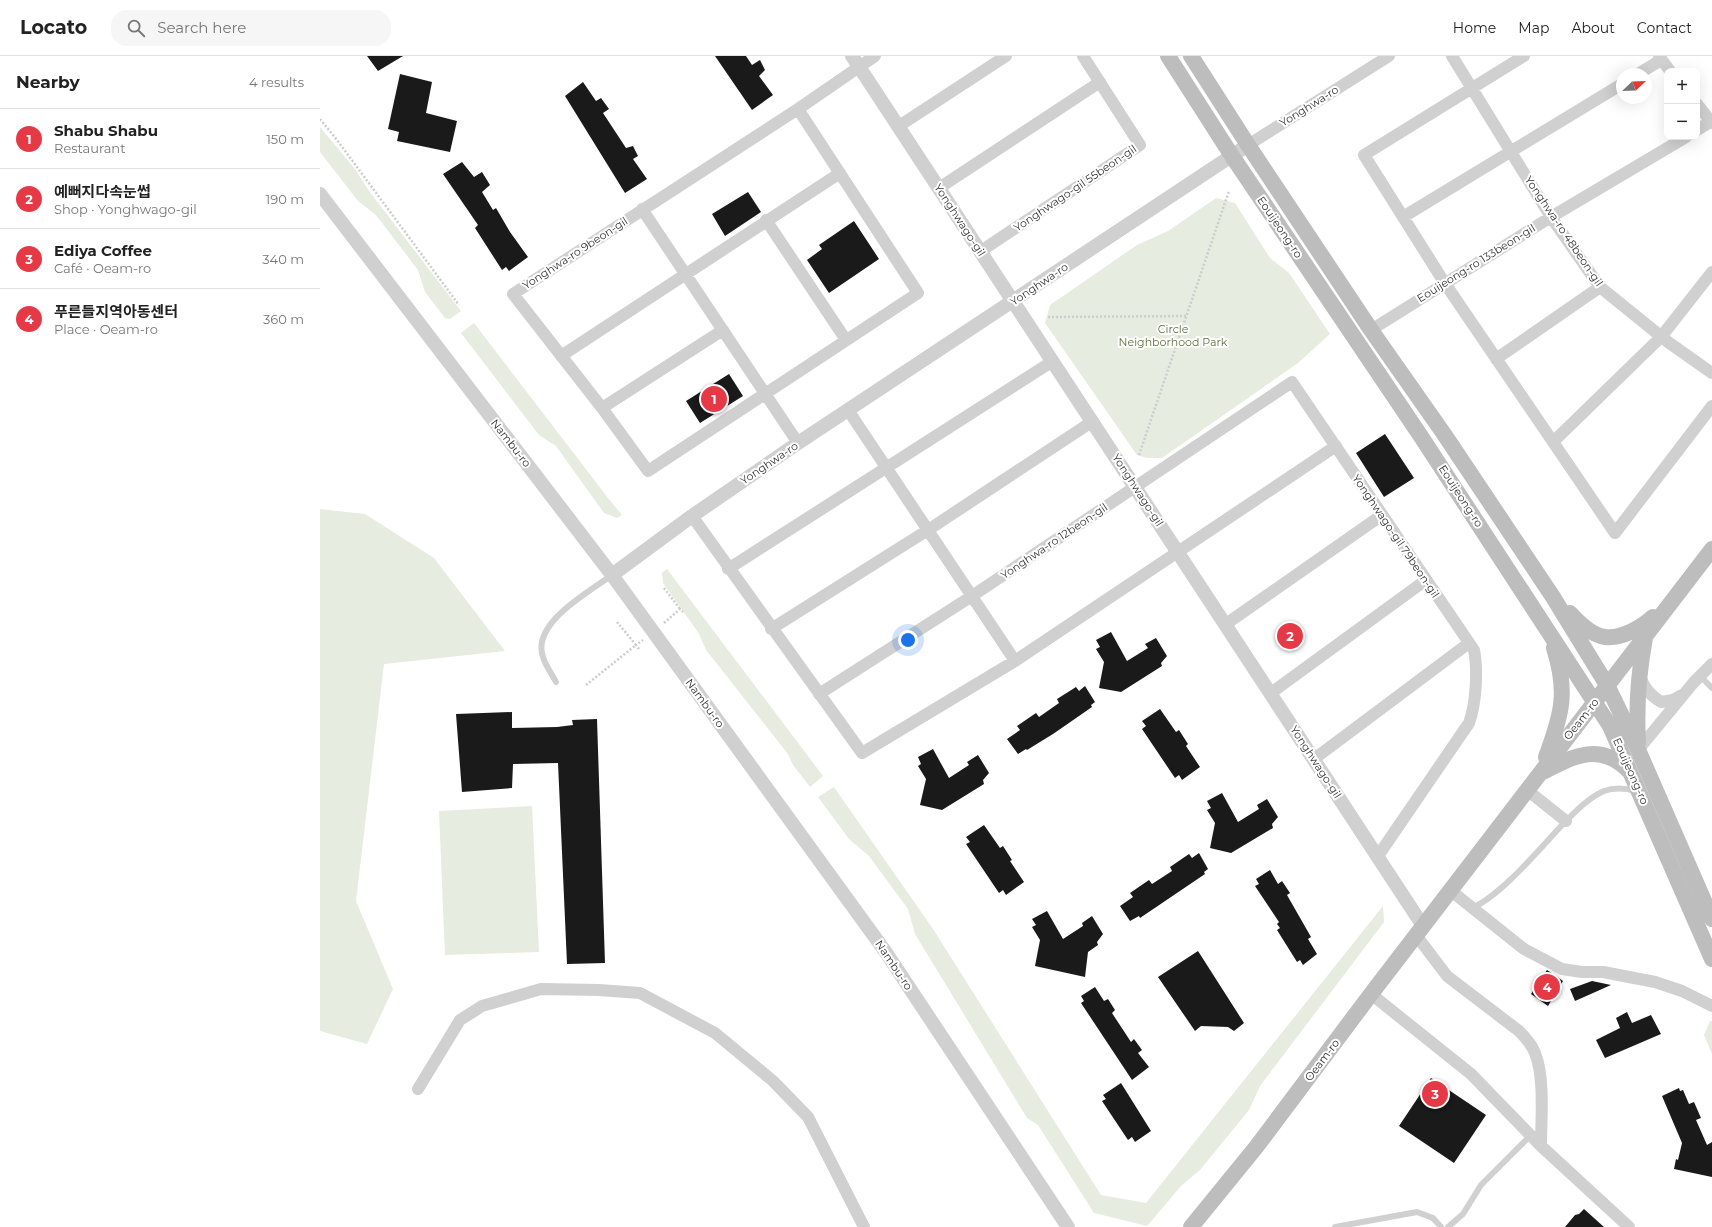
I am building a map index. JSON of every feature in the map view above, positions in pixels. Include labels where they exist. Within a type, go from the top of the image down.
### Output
[{"type":"main road","name":"Eouijeong-ro","points":[[1168,56],[1232,156],[1595,701],[1610,726],[1632,773],[1712,959]]},
{"type":"main road","name":"Eouijeong-ro","points":[[1191,56],[1248,145],[1371,330],[1444,434],[1553,597],[1607,685],[1638,750],[1712,919]]},
{"type":"main road","name":"Oeam-ro","points":[[1191,1227],[1257,1146],[1419,930],[1712,548]]},
{"type":"main road","points":[[1553,597],[1584,628],[1605,637],[1623,634],[1643,626],[1671,602]]},
{"type":"main road","points":[[1540,773],[1558,726],[1563,695],[1561,670],[1545,624]]},
{"type":"main road","points":[[1638,750],[1636,703],[1639,671],[1646,635]]},
{"type":"main road","points":[[1540,773],[1583,754],[1604,755],[1620,762],[1632,773]]},
{"type":"street","points":[[856,61],[875,56]]},
{"type":"street","points":[[899,126],[1006,56]]},
{"type":"street","name":"Yonghwago-gil 55beon-gil","points":[[981,251],[1140,145],[1083,56]]},
{"type":"street","name":"Yonghwa-ro","points":[[612,576],[692,516],[798,443],[1248,145],[1388,56]]},
{"type":"street","name":"Yonghwa-ro 48beon-gil","points":[[1452,56],[1551,217],[1600,287],[1661,337],[1712,373]]},
{"type":"street","points":[[1524,56],[1364,155],[1444,282],[1615,533],[1712,406]]},
{"type":"street","points":[[1646,68],[1660,58],[1668,68]]},
{"type":"street","name":"Yonghwa-ro 9beon-gil","points":[[798,109],[918,293],[648,471],[602,408],[513,294],[798,109],[856,61]]},
{"type":"street","name":"Yonghwago-gil","points":[[856,61],[1378,856],[1419,930]]},
{"type":"street","points":[[939,188],[1100,82]]},
{"type":"street","points":[[1403,217],[1616,88]]},
{"type":"street","points":[[1700,108],[1712,122],[1700,128]]},
{"type":"street","name":"Eouijeong-ro 133beon-gil","points":[[1371,330],[1444,282],[1681,140]]},
{"type":"street","points":[[561,356],[685,273],[840,173]]},
{"type":"street","name":"Nambu-ro","points":[[320,194],[612,576],[886,951],[1047,1196],[1065,1226]]},
{"type":"street","points":[[642,209],[798,443]]},
{"type":"street","points":[[766,220],[846,340]]},
{"type":"street","points":[[1553,442],[1661,337],[1712,272]]},
{"type":"street","points":[[1496,359],[1600,287]]},
{"type":"street","points":[[602,408],[723,330]]},
{"type":"street","points":[[728,569],[1052,361]]},
{"type":"street","name":"Yonghwago-gil 79beon-gil","points":[[1136,486],[1292,382],[1474,650],[1476,662],[1472,714],[1469,724],[1378,856]]},
{"type":"street","points":[[848,410],[1015,661]]},
{"type":"street","points":[[771,629],[928,530],[1093,421]]},
{"type":"street","points":[[692,516],[771,629],[862,753],[1015,661],[1336,446]]},
{"type":"street","name":"Yonghwa-ro 12beon-gil","points":[[819,694],[972,596],[1136,486]]},
{"type":"street","points":[[1226,624],[1382,514]]},
{"type":"street","points":[[1271,693],[1426,580]]},
{"type":"street","points":[[1314,759],[1469,643]]},
{"type":"street","points":[[1638,750],[1685,693],[1712,664]]},
{"type":"street","points":[[1639,671],[1643,684],[1652,696],[1661,702],[1673,700],[1685,693]]},
{"type":"street","points":[[1527,790],[1566,821]]},
{"type":"street","points":[[1450,890],[1524,949],[1562,969],[1582,972],[1603,972],[1655,982],[1682,991],[1712,1006]]},
{"type":"street","points":[[1419,930],[1447,976],[1520,1031],[1528,1040],[1535,1053],[1539,1067],[1542,1119],[1541,1146]]},
{"type":"street","points":[[418,1089],[460,1020],[482,1006],[541,989],[599,990],[640,993],[715,1033],[773,1081],[808,1117],[864,1227]]},
{"type":"street","points":[[1371,994],[1471,1074],[1530,1136],[1629,1227]]},
{"type":"lane","points":[[556,682],[542,656],[543,636],[552,621],[612,576]]},
{"type":"lane","points":[[1700,676],[1712,688]]},
{"type":"lane","points":[[1472,908],[1484,903],[1589,800],[1604,791],[1624,787],[1640,792]]},
{"type":"lane","points":[[1448,1227],[1463,1214],[1481,1185],[1530,1136]]},
{"type":"lane","points":[[1335,1227],[1417,1212],[1433,1218],[1442,1227]]},
{"type":"path","points":[[320,119],[459,305]]},
{"type":"path","points":[[1139,455],[1229,191]]},
{"type":"path","points":[[1048,317],[1186,316]]},
{"type":"path","points":[[664,588],[680,609]]},
{"type":"path","points":[[586,685],[636,646],[617,622]]},
{"type":"green space","points":[[320,127],[355,169],[369,191],[461,311],[450,319],[445,318],[425,292],[418,270],[376,215],[358,201],[320,152]]},
{"type":"green space","name":"Circle Neighborhood Park","points":[[1216,198],[1235,203],[1270,258],[1289,273],[1330,334],[1298,363],[1162,458],[1147,458],[1137,455],[1045,323],[1050,305],[1137,245],[1168,231]]},
{"type":"green space","points":[[474,323],[622,515],[617,518],[604,513],[556,446],[539,435],[461,333]]},
{"type":"green space","points":[[320,509],[365,514],[434,558],[505,651],[384,664],[356,901],[393,989],[367,1044],[320,1031]]},
{"type":"green space","points":[[667,569],[823,776],[810,787],[793,765],[788,754],[706,650],[698,632],[663,583],[662,573]]},
{"type":"green space","points":[[834,787],[933,929],[1101,1195],[1146,1203],[1383,906],[1384,922],[1260,1086],[1249,1110],[1200,1170],[1181,1186],[1147,1226],[1094,1213],[1038,1125],[1027,1118],[915,934],[908,909],[869,856],[849,839],[818,797]]},
{"type":"green space","points":[[532,806],[539,952],[445,955],[439,811]]},
{"type":"green space","points":[[1710,1021],[1712,1021],[1712,1054],[1704,1035]]},
{"type":"building","points":[[367,56],[403,56],[378,71]]},
{"type":"building","points":[[715,56],[746,56],[752,65],[760,60],[765,70],[759,76],[773,95],[752,110]]},
{"type":"building","points":[[400,74],[432,82],[426,113],[457,121],[450,152],[397,141],[399,132],[388,129]]},
{"type":"building","points":[[583,82],[596,101],[601,98],[609,109],[603,113],[626,148],[633,146],[638,156],[633,159],[647,179],[625,193],[565,96]]},
{"type":"building","points":[[462,162],[474,177],[482,172],[490,185],[482,192],[493,210],[496,208],[510,232],[528,257],[509,271],[506,267],[502,270],[475,228],[478,225],[443,174]]},
{"type":"building","points":[[748,192],[761,212],[725,236],[712,214]]},
{"type":"building","points":[[854,221],[879,259],[829,293],[807,260],[822,249],[819,245]]},
{"type":"building","points":[[729,374],[743,396],[700,423],[686,401]]},
{"type":"building","points":[[1385,434],[1414,478],[1384,497],[1356,453]]},
{"type":"building","points":[[1111,632],[1127,661],[1148,648],[1145,644],[1156,638],[1167,656],[1161,663],[1162,666],[1121,692],[1099,688],[1104,662],[1096,649],[1100,647],[1096,640]]},
{"type":"building","points":[[1085,686],[1095,702],[1091,705],[1092,707],[1053,734],[1018,754],[1007,739],[1020,730],[1017,726],[1036,713],[1039,717],[1059,703],[1057,699],[1076,687],[1079,691]]},
{"type":"building","points":[[1160,709],[1176,732],[1179,730],[1188,744],[1186,746],[1200,767],[1182,780],[1179,775],[1175,778],[1142,729],[1146,726],[1142,721]]},
{"type":"building","points":[[512,712],[512,728],[557,727],[573,725],[572,720],[597,719],[605,963],[567,964],[558,763],[513,764],[512,788],[462,792],[456,714]]},
{"type":"building","points":[[933,749],[949,778],[969,765],[967,762],[978,755],[989,773],[983,780],[984,784],[942,810],[920,805],[926,779],[918,766],[921,764],[918,757]]},
{"type":"building","points":[[1222,793],[1238,822],[1259,809],[1257,805],[1267,799],[1278,817],[1272,824],[1273,828],[1231,853],[1210,848],[1215,823],[1207,810],[1211,808],[1207,801]]},
{"type":"building","points":[[984,825],[1000,848],[1003,846],[1012,860],[1010,861],[1024,882],[1006,895],[1003,890],[999,893],[966,844],[970,842],[966,837]]},
{"type":"building","points":[[1199,853],[1208,869],[1204,872],[1205,874],[1140,918],[1139,916],[1130,921],[1120,906],[1133,897],[1130,893],[1149,880],[1152,884],[1172,871],[1170,867],[1189,854],[1192,858]]},
{"type":"building","points":[[1270,870],[1278,884],[1282,881],[1290,893],[1287,895],[1311,937],[1308,939],[1317,954],[1303,965],[1300,960],[1297,962],[1277,930],[1280,928],[1277,924],[1279,922],[1255,886],[1259,884],[1256,879]]},
{"type":"building","points":[[1047,911],[1063,939],[1083,926],[1082,923],[1092,916],[1103,934],[1097,942],[1098,945],[1088,952],[1085,977],[1035,966],[1040,940],[1032,927],[1036,925],[1032,919]]},
{"type":"building","points":[[1198,951],[1244,1023],[1234,1031],[1228,1027],[1201,1026],[1195,1031],[1158,977]]},
{"type":"building","points":[[1547,970],[1563,981],[1548,1006],[1531,994]]},
{"type":"building","points":[[1592,981],[1611,985],[1575,1001],[1570,989]]},
{"type":"building","points":[[1095,987],[1104,1001],[1108,999],[1115,1010],[1112,1013],[1131,1042],[1134,1039],[1142,1050],[1138,1053],[1149,1067],[1132,1080],[1081,1003],[1084,1001],[1081,996]]},
{"type":"building","points":[[1627,1012],[1632,1023],[1651,1015],[1661,1034],[1605,1058],[1596,1040],[1620,1028],[1616,1018]]},
{"type":"building","points":[[1431,1078],[1486,1115],[1454,1163],[1399,1126]]},
{"type":"building","points":[[1121,1083],[1151,1131],[1135,1142],[1132,1137],[1128,1140],[1102,1101],[1106,1099],[1103,1095]]},
{"type":"building","points":[[1679,1088],[1680,1091],[1683,1090],[1689,1104],[1694,1102],[1701,1118],[1696,1120],[1707,1145],[1712,1142],[1712,1177],[1674,1169],[1682,1143],[1662,1096]]},
{"type":"building","points":[[1584,1209],[1604,1227],[1565,1227],[1575,1215],[1579,1214]]},
{"type":"place","name":"Shabu Shabu","points":[[714,399]]},
{"type":"place","name":"예뻐지다속눈썹","points":[[1290,636]]},
{"type":"place","name":"푸른들지역아동센터","points":[[1547,987]]},
{"type":"place","name":"Ediya Coffee","points":[[1435,1094]]}]
